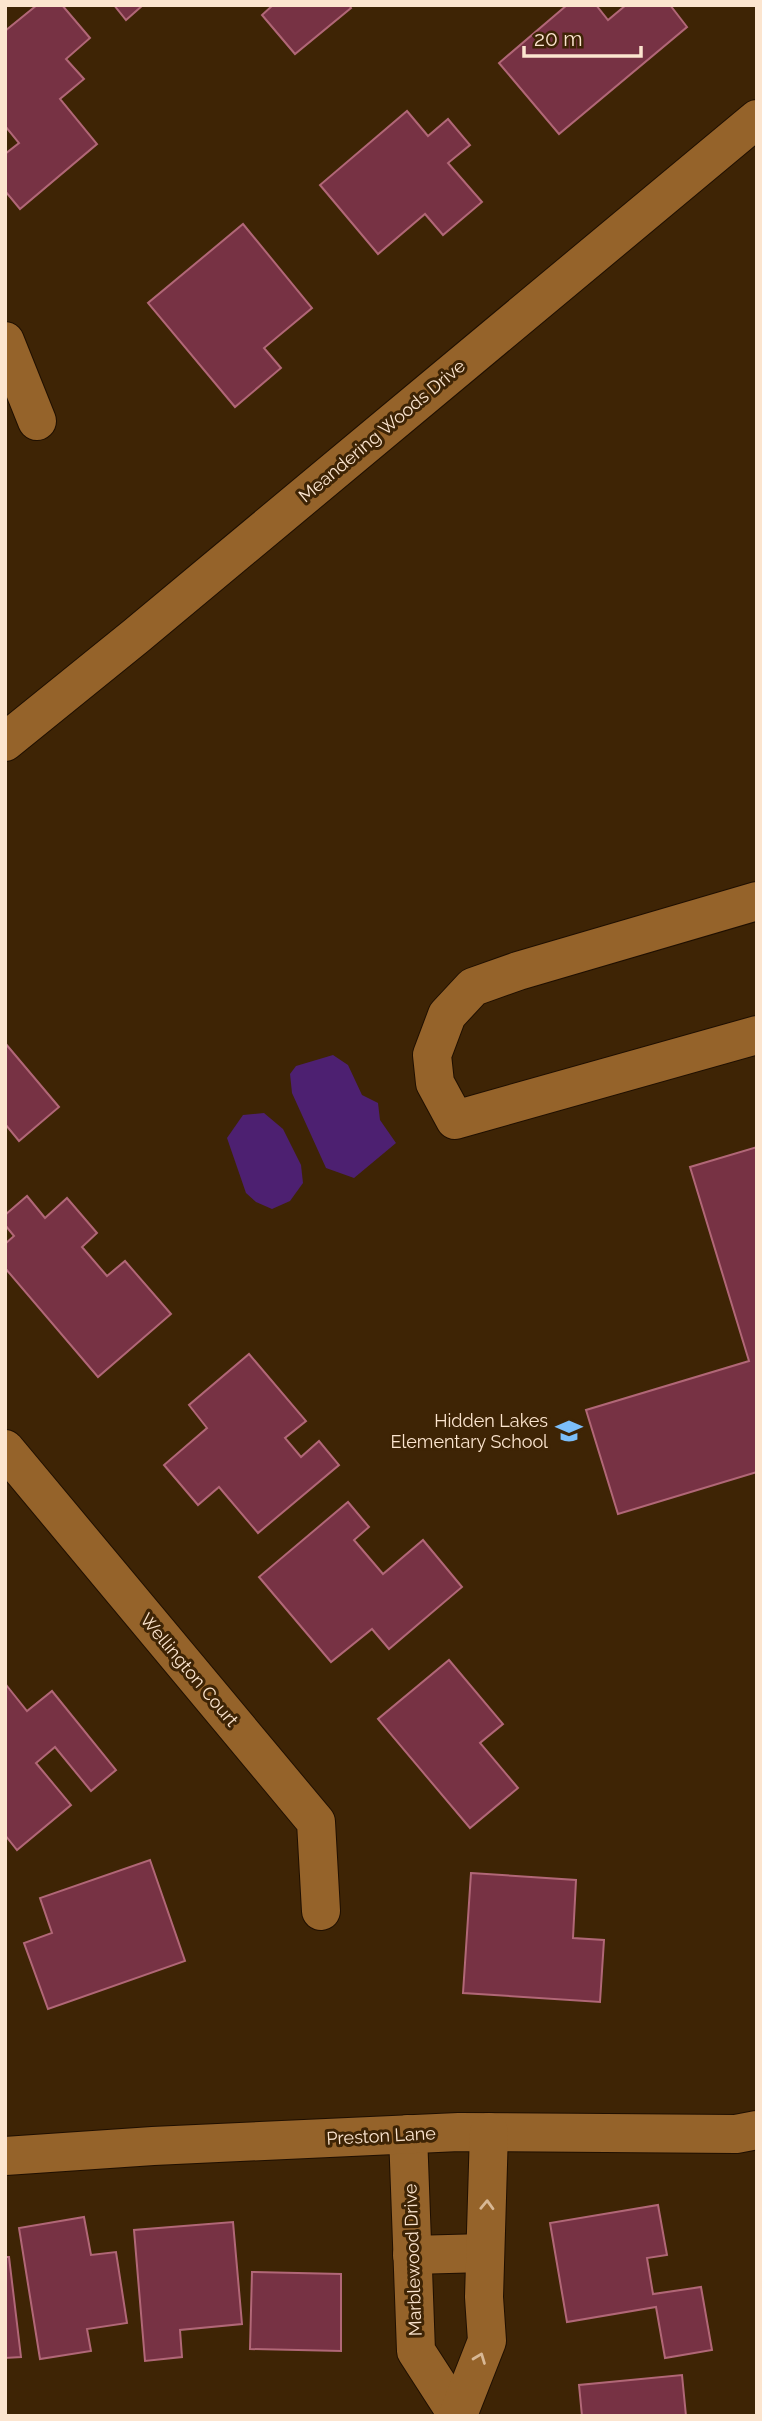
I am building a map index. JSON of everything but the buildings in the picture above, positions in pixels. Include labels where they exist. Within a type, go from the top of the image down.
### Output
[{"type":"street","name":"Meandering Woods Drive","points":[[5,741],[136,636],[757,119]]},
{"type":"street","points":[[5,341],[37,421]]},
{"type":"street","points":[[757,901],[518,971],[473,987],[447,1015],[432,1055],[435,1083],[454,1120],[757,1035]]},
{"type":"street","name":"Wellington Court","points":[[5,1449],[316,1822],[321,1911]]},
{"type":"street","name":"Preston Lane","points":[[5,2156],[408,2134],[736,2134],[757,2130]]},
{"type":"street","name":"Marblewood Drive","points":[[458,2415],[487,2341],[484,2297],[489,2132]]},
{"type":"street","name":"Marblewood Drive","points":[[408,2134],[416,2351],[458,2415]]},
{"type":"street","points":[[412,2255],[485,2253]]},
{"type":"shaded area","points":[[333,1055],[348,1065],[362,1095],[378,1103],[380,1120],[396,1143],[354,1178],[326,1168],[292,1093],[290,1074],[296,1066]]},
{"type":"shaded area","points":[[264,1113],[283,1129],[301,1165],[303,1183],[290,1201],[272,1209],[256,1202],[246,1193],[227,1138],[243,1115]]},
{"type":"place","name":"Hidden Lakes Elementary School","points":[[569,1431]]}]
